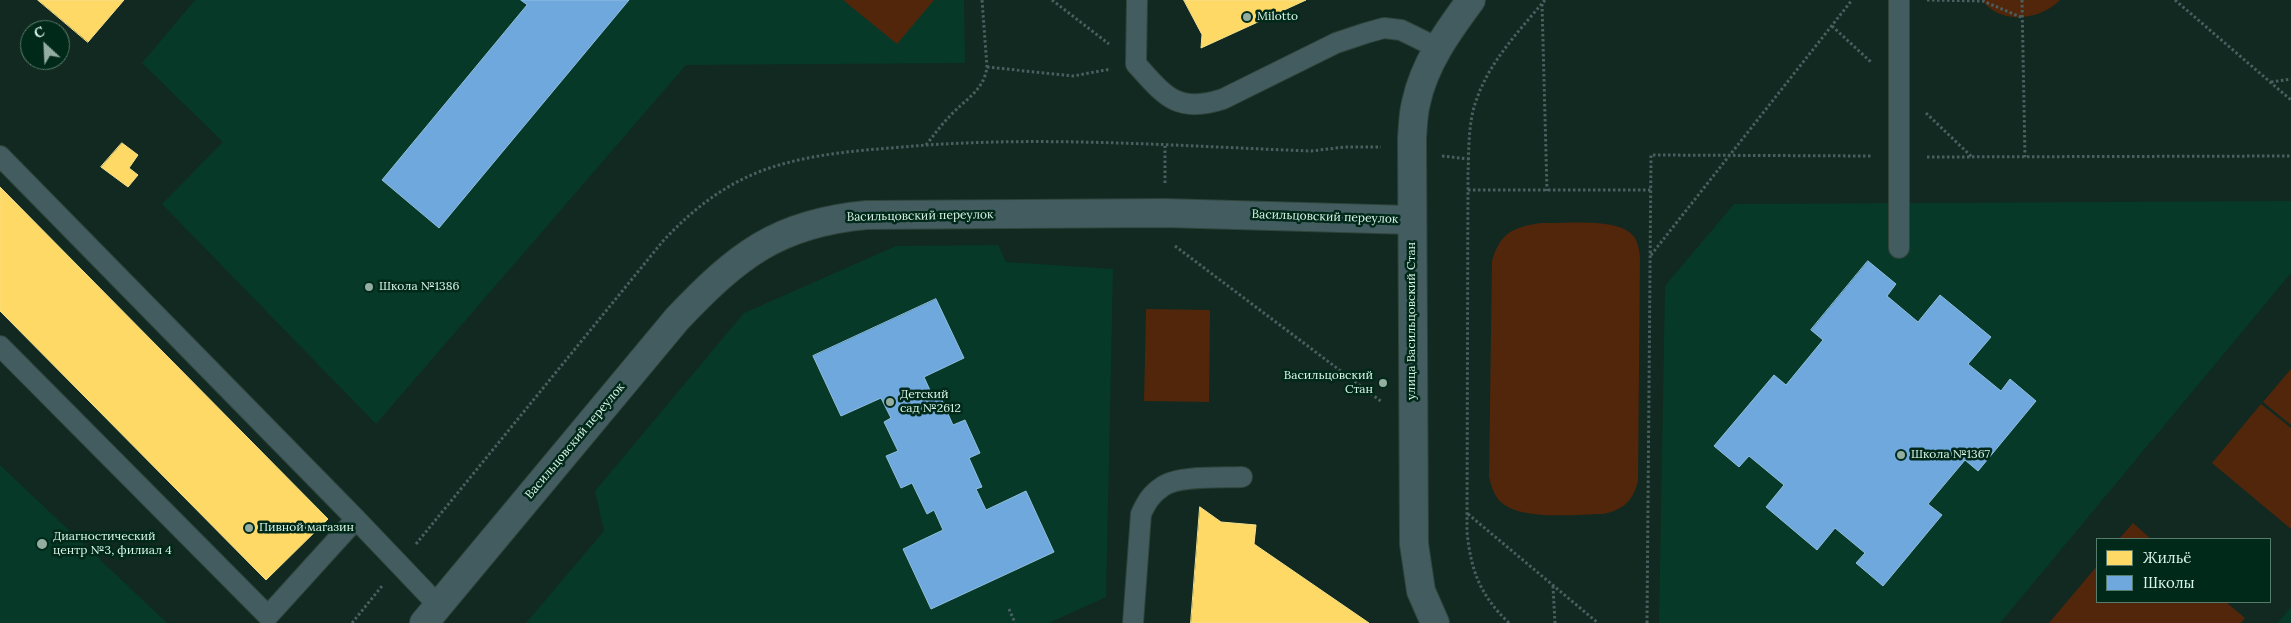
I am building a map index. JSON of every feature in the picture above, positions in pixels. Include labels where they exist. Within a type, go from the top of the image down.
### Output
[{"type":"street","name":"улица Васильцовский Стан","points":[[1435,623],[1421,591],[1416,570],[1414,544],[1412,151],[1416,104],[1421,82],[1438,48],[1471,0]]},
{"type":"street","name":"Васильцовский переулок","points":[[431,614],[677,319],[730,266],[773,240],[805,225],[834,218],[868,215],[1164,213],[1411,220]]},
{"type":"lane","points":[[1137,0],[1136,64],[1152,82],[1174,100],[1190,106],[1223,99],[1336,43],[1384,28],[1401,30],[1438,48]]},
{"type":"lane","points":[[1899,0],[1899,248]]},
{"type":"lane","points":[[0,156],[399,564],[431,614]]},
{"type":"lane","points":[[0,346],[268,616],[356,519]]},
{"type":"lane","points":[[1133,623],[1141,514],[1149,498],[1163,485],[1183,480],[1242,477]]},
{"type":"path","points":[[926,145],[949,117],[969,100],[986,77],[987,67],[982,0]]},
{"type":"path","points":[[1052,0],[1136,64]]},
{"type":"path","points":[[1508,623],[1484,595],[1475,576],[1469,553],[1467,513],[1468,190],[1470,126],[1475,102],[1486,77],[1515,35],[1545,0]]},
{"type":"path","points":[[1650,256],[1852,0]]},
{"type":"path","points":[[1925,0],[1983,1],[2023,18]]},
{"type":"path","points":[[2022,0],[2025,157]]},
{"type":"path","points":[[2175,0],[2291,100]]},
{"type":"path","points":[[1542,4],[1547,191]]},
{"type":"path","points":[[987,67],[1073,76],[1136,64]]},
{"type":"path","points":[[2270,82],[2291,79]]},
{"type":"path","points":[[352,623],[663,241],[684,219],[708,199],[730,185],[790,161],[818,155],[926,145],[1026,141],[1311,150],[1377,146],[1469,160]]},
{"type":"path","points":[[1165,146],[1164,237],[1383,402],[1413,420]]},
{"type":"path","points":[[1647,623],[1652,155],[1898,157],[2291,156]]},
{"type":"path","points":[[1468,190],[1652,190]]},
{"type":"path","points":[[1467,513],[1598,623]]},
{"type":"path","points":[[1553,586],[1555,623]]},
{"type":"path","points":[[1009,609],[1015,623]]},
{"type":"shaded area","name":"Школа №1386","points":[[195,0],[964,0],[965,63],[686,65],[376,424],[162,204],[223,142],[142,63]]},
{"type":"shaded area","points":[[843,0],[934,0],[897,44]]},
{"type":"shaded area","points":[[1982,0],[2060,0],[2052,7],[2032,16],[2010,17],[1999,14]]},
{"type":"shaded area","name":"Школа №1367","points":[[2291,201],[2291,273],[2000,623],[1659,623],[1665,286],[1734,204]]},
{"type":"shaded area","points":[[1541,223],[1591,223],[1618,227],[1628,231],[1635,238],[1638,247],[1640,257],[1638,481],[1630,499],[1622,507],[1603,514],[1547,515],[1518,511],[1498,499],[1489,477],[1492,261],[1499,244],[1509,233],[1515,229]]},
{"type":"shaded area","name":"Детский сад №2612","points":[[998,245],[1006,262],[1113,269],[1106,597],[1049,623],[526,623],[604,531],[595,491],[744,313],[896,246]]},
{"type":"shaded area","points":[[1146,309],[1210,310],[1209,402],[1144,401]]},
{"type":"shaded area","points":[[2291,369],[2291,425],[2263,402]]},
{"type":"shaded area","points":[[2261,404],[2291,428],[2291,529],[2212,463]]},
{"type":"shaded area","name":"Диагностический центр №3, филиал 4","points":[[0,465],[167,623],[0,623]]},
{"type":"shaded area","points":[[2133,523],[2150,538],[2120,538]]},
{"type":"shaded area","points":[[2096,567],[2096,603],[2227,603],[2245,618],[2241,623],[2049,623]]},
{"type":"shaded area","points":[[2291,607],[2291,623],[2278,623]]},
{"type":"building: Жильё","points":[[38,0],[124,0],[88,42],[70,27],[70,20],[62,20]]},
{"type":"building: Жильё","points":[[1184,0],[1306,0],[1201,48],[1202,35]]},
{"type":"building: Жильё","points":[[122,143],[138,155],[129,168],[138,175],[128,187],[101,167]]},
{"type":"building: Жильё","points":[[0,187],[328,519],[266,580],[0,311]]},
{"type":"building: Жильё","points":[[1200,507],[1221,522],[1256,525],[1254,544],[1369,623],[1191,623]]},
{"type":"building: Школы","points":[[521,0],[629,0],[439,228],[382,180],[527,5]]},
{"type":"building: Школы","points":[[1868,261],[1896,284],[1887,296],[1918,322],[1940,295],[1991,337],[1968,364],[2001,391],[2010,379],[2036,401],[1978,471],[1965,460],[1928,504],[1942,515],[1883,586],[1856,563],[1865,553],[1835,528],[1817,550],[1766,507],[1784,485],[1749,456],[1739,467],[1714,446],[1774,375],[1786,385],[1823,340],[1811,330]]},
{"type":"building: Школы","points":[[936,299],[964,358],[924,377],[934,399],[940,396],[953,425],[965,420],[980,453],[969,458],[982,487],[976,489],[986,510],[1026,491],[1054,552],[931,609],[903,549],[943,530],[934,510],[927,514],[912,483],[901,488],[886,456],[898,451],[884,422],[891,418],[881,398],[841,416],[813,356]]},
{"type":"place","name":"Milotto","points":[[1247,17]]},
{"type":"place","name":"Школа №1386","points":[[369,287]]},
{"type":"place","name":"Васильцовский Стан","points":[[1383,383]]},
{"type":"place","name":"Детский сад №2612","points":[[890,402]]},
{"type":"place","name":"Школа №1367","points":[[1901,455]]},
{"type":"place","name":"Пивной магазин","points":[[249,528]]},
{"type":"place","name":"Диагностический центр №3, филиал 4","points":[[42,544]]}]
